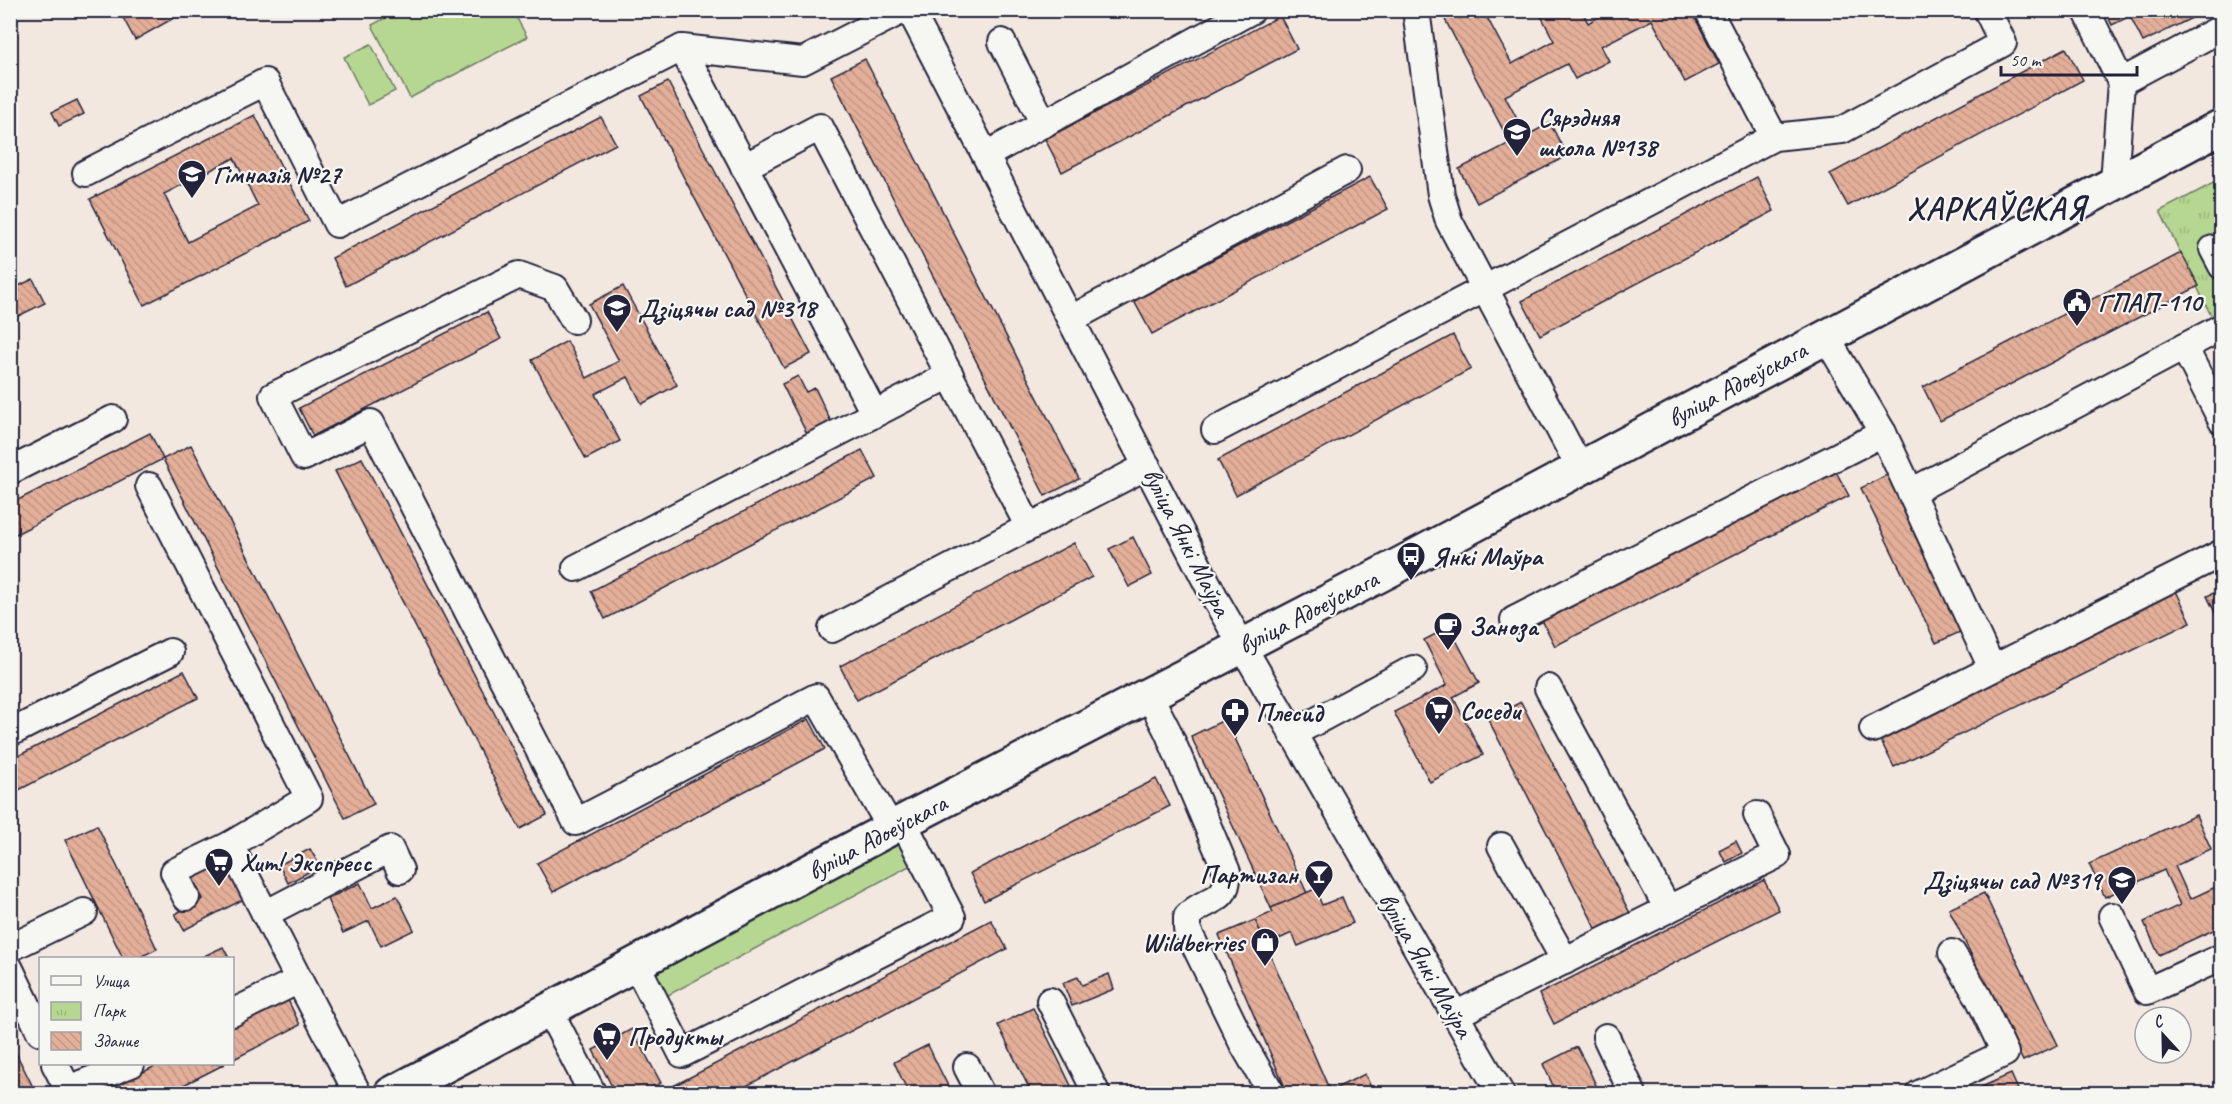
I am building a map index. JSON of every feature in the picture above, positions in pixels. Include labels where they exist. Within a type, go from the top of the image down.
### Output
[{"type":"main road","name":"вуліца Адоеўскага","points":[[391,1094],[897,825],[1580,468],[2222,126]]},
{"type":"street","points":[[86,174],[265,82],[337,224],[682,48],[803,61],[903,10]]},
{"type":"street","name":"вуліца Янкі Маўра","points":[[910,10],[1242,646],[1500,1094]]},
{"type":"street","points":[[986,155],[1252,10]]},
{"type":"street","points":[[1416,10],[1441,195],[1449,221],[1580,468]]},
{"type":"street","points":[[1708,10],[1774,137]]},
{"type":"street","points":[[1215,430],[1485,286],[1774,137],[1842,130],[2003,42],[1988,10]]},
{"type":"street","points":[[2086,10],[2121,82],[2114,183]]},
{"type":"street","points":[[2121,82],[2222,28]]},
{"type":"street","points":[[1002,42],[1044,124]]},
{"type":"street","points":[[682,48],[874,413]]},
{"type":"street","points":[[744,166],[820,127],[1029,527]]},
{"type":"street","points":[[1071,319],[1347,170]]},
{"type":"street","points":[[574,320],[555,288],[519,276],[273,396],[304,458],[371,423],[576,822],[816,697],[952,917],[682,1054],[636,964]]},
{"type":"street","points":[[1911,492],[2222,327]]},
{"type":"street","points":[[1826,337],[1883,433],[1992,668]]},
{"type":"street","points":[[2184,347],[2222,421]]},
{"type":"street","points":[[576,568],[950,375]]},
{"type":"street","points":[[10,471],[113,419]]},
{"type":"street","points":[[1514,620],[1883,433]]},
{"type":"street","points":[[832,629],[1147,466]]},
{"type":"street","points":[[149,486],[309,798],[230,845],[174,872],[186,897]]},
{"type":"street","points":[[1874,729],[2222,553]]},
{"type":"street","points":[[10,733],[170,652]]},
{"type":"street","points":[[1292,734],[1413,669]]},
{"type":"street","points":[[1548,688],[1668,909]]},
{"type":"street","points":[[1149,695],[1172,741],[1227,872],[1228,884],[1222,896],[1194,909],[1188,917],[1188,928],[1243,1044],[1272,1094]]},
{"type":"street","points":[[1455,1015],[1777,855],[1757,814]]},
{"type":"street","points":[[230,845],[358,1094]]},
{"type":"street","points":[[1501,846],[1565,961]]},
{"type":"street","points":[[265,914],[390,849],[400,870]]},
{"type":"street","points":[[10,948],[84,912]]},
{"type":"street","points":[[2112,916],[2147,991],[2222,957]]},
{"type":"street","points":[[1919,1094],[2005,1053],[1978,996],[1952,953]]},
{"type":"street","points":[[10,969],[39,1030]]},
{"type":"street","points":[[234,1012],[299,980]]},
{"type":"street","points":[[1050,1001],[1096,1094]]},
{"type":"street","points":[[549,1010],[593,1094]]},
{"type":"street","points":[[1606,1037],[1633,1094]]},
{"type":"street","points":[[56,1065],[68,1089],[128,1065]]},
{"type":"street","points":[[967,1067],[981,1094]]},
{"type":"green space","points":[[400,10],[513,11],[527,37],[410,98],[372,25]]},
{"type":"green space","points":[[371,44],[395,91],[368,105],[344,57]]},
{"type":"green space","points":[[2221,179],[2221,336],[2160,211]]},
{"type":"green space","points":[[900,842],[913,864],[659,1000],[649,977]]},
{"type":"building","points":[[119,10],[188,10],[135,40]]},
{"type":"building","points":[[1440,10],[1483,10],[1512,64],[1554,41],[1538,10],[1582,10],[1588,23],[1611,10],[1691,10],[1719,64],[1685,82],[1652,20],[1601,46],[1609,61],[1575,79],[1567,64],[1505,96],[1526,136],[1550,123],[1567,156],[1477,203],[1459,169],[1510,143]]},
{"type":"building","points":[[2105,10],[2201,10],[2200,14],[2143,42],[2130,16],[2112,25]]},
{"type":"building","points":[[1280,16],[1297,49],[1062,172],[1045,139]]},
{"type":"building","points":[[2066,48],[2083,80],[1848,206],[1830,174]]},
{"type":"building","points":[[865,59],[1079,479],[1045,496],[831,76]]},
{"type":"building","points":[[668,82],[811,354],[784,368],[641,96]]},
{"type":"building","points":[[77,100],[84,114],[59,126],[52,112]]},
{"type":"building","points":[[255,115],[309,221],[144,305],[90,199]],"holes":[[[234,158],[258,206],[188,242],[164,194]]]},
{"type":"building","points":[[601,117],[616,144],[346,286],[332,258]]},
{"type":"building","points":[[1370,177],[1388,209],[1152,334],[1134,301]]},
{"type":"building","points":[[1757,177],[1774,211],[1540,335],[1522,301]]},
{"type":"building","points":[[2181,253],[2199,286],[1940,421],[1923,387]]},
{"type":"building","points":[[33,279],[45,303],[12,319],[10,290]]},
{"type":"building","points":[[623,286],[677,385],[642,404],[628,377],[595,394],[620,441],[586,459],[532,360],[567,341],[587,378],[619,361],[589,304]]},
{"type":"building","points":[[487,312],[501,339],[313,436],[299,408]]},
{"type":"building","points":[[1453,335],[1471,369],[1236,495],[1218,460]]},
{"type":"building","points":[[798,376],[806,392],[815,388],[831,422],[807,434],[782,384]]},
{"type":"building","points":[[150,433],[163,459],[10,537],[10,504]]},
{"type":"building","points":[[191,445],[374,804],[345,818],[163,459]]},
{"type":"building","points":[[862,450],[877,478],[605,619],[591,591]]},
{"type":"building","points":[[362,458],[547,815],[520,829],[335,471]]},
{"type":"building","points":[[1833,466],[1849,496],[1555,646],[1540,616]]},
{"type":"building","points":[[1895,471],[1971,627],[1936,643],[1861,488]]},
{"type":"building","points":[[1133,537],[1152,575],[1129,587],[1109,549]]},
{"type":"building","points":[[1074,543],[1092,577],[857,700],[840,666]]},
{"type":"building","points":[[2175,589],[2191,622],[1894,767],[1878,735]]},
{"type":"building","points":[[2222,589],[2222,627],[2207,596]]},
{"type":"building","points":[[1449,627],[1479,683],[1453,697],[1483,755],[1430,782],[1394,712],[1447,685],[1424,640]]},
{"type":"building","points":[[184,671],[198,698],[11,794],[10,760]]},
{"type":"building","points":[[1521,702],[1634,921],[1601,938],[1488,719]]},
{"type":"building","points":[[809,719],[825,749],[553,892],[537,863]]},
{"type":"building","points":[[1226,719],[1307,893],[1271,908],[1191,736]]},
{"type":"building","points":[[1156,779],[1170,806],[984,901],[970,873]]},
{"type":"building","points":[[2196,815],[2211,849],[2175,866],[2190,899],[2222,884],[2222,926],[2159,955],[2144,922],[2180,905],[2164,870],[2105,897],[2089,864]]},
{"type":"building","points":[[97,825],[157,949],[140,957],[123,957],[65,840]]},
{"type":"building","points":[[1736,841],[1742,853],[1726,862],[1719,850]]},
{"type":"building","points":[[310,849],[320,866],[288,883],[279,865]]},
{"type":"building","name":"Хит! Экспресс","points":[[225,857],[246,898],[184,930],[175,914],[203,899],[191,875]]},
{"type":"building","points":[[1764,880],[1779,910],[1554,1024],[1539,994]]},
{"type":"building","points":[[360,883],[372,908],[397,896],[414,930],[381,946],[369,921],[343,933],[327,899]]},
{"type":"building","points":[[1315,889],[1322,905],[1342,897],[1353,923],[1298,946],[1292,933],[1266,945],[1255,920],[1273,912],[1271,908]]},
{"type":"building","points":[[1984,893],[2058,1045],[2023,1061],[1949,909]]},
{"type":"building","points":[[991,920],[1007,949],[731,1094],[658,1094]]},
{"type":"building","points":[[1255,920],[1330,1091],[1325,1094],[1288,1094],[1219,935]]},
{"type":"building","points":[[223,947],[228,957],[202,957]]},
{"type":"building","points":[[1109,974],[1114,989],[1072,1006],[1063,983],[1078,977],[1082,985]]},
{"type":"building","points":[[287,998],[300,1025],[234,1059],[234,1025]]},
{"type":"building","points":[[1033,1008],[1075,1094],[1032,1094],[998,1025]]},
{"type":"building","points":[[632,1029],[661,1083],[641,1094],[616,1094],[593,1050]]},
{"type":"building","points":[[10,1041],[31,1083],[36,1094],[10,1094]]},
{"type":"building","points":[[928,1045],[952,1094],[909,1094],[894,1062]]},
{"type":"building","points":[[1577,1047],[1600,1094],[1557,1094],[1543,1064]]},
{"type":"building","points":[[157,1065],[223,1065],[166,1094],[100,1094]]},
{"type":"building","points":[[1365,1074],[1374,1094],[1331,1094],[1330,1091]]},
{"type":"building","points":[[2011,1074],[2020,1094],[1967,1094],[1986,1085]]},
{"type":"place","name":"Сярэдняя школа №138","points":[[1517,158]]},
{"type":"place","name":"Гімназія №27","points":[[192,200]]},
{"type":"place","name":"ГПАП-110","points":[[2077,328]]},
{"type":"place","name":"Дзіцячы сад №318","points":[[617,334]]},
{"type":"place","name":"Янкі Маўра","points":[[1411,582]]},
{"type":"place","name":"Заноза","points":[[1448,652]]},
{"type":"place","name":"Соседи","points":[[1439,736]]},
{"type":"place","name":"Плесид","points":[[1235,738]]},
{"type":"place","name":"Хит! Экспресс","points":[[219,888]]},
{"type":"place","name":"Партизан","points":[[1319,900]]},
{"type":"place","name":"Дзіцячы сад №319","points":[[2122,906]]},
{"type":"place","name":"Wildberries","points":[[1265,968]]},
{"type":"place","name":"Продукты","points":[[607,1062]]},
{"type":"district","name":"ХАРКАЎСКАЯ","points":[[1997,208]]}]
